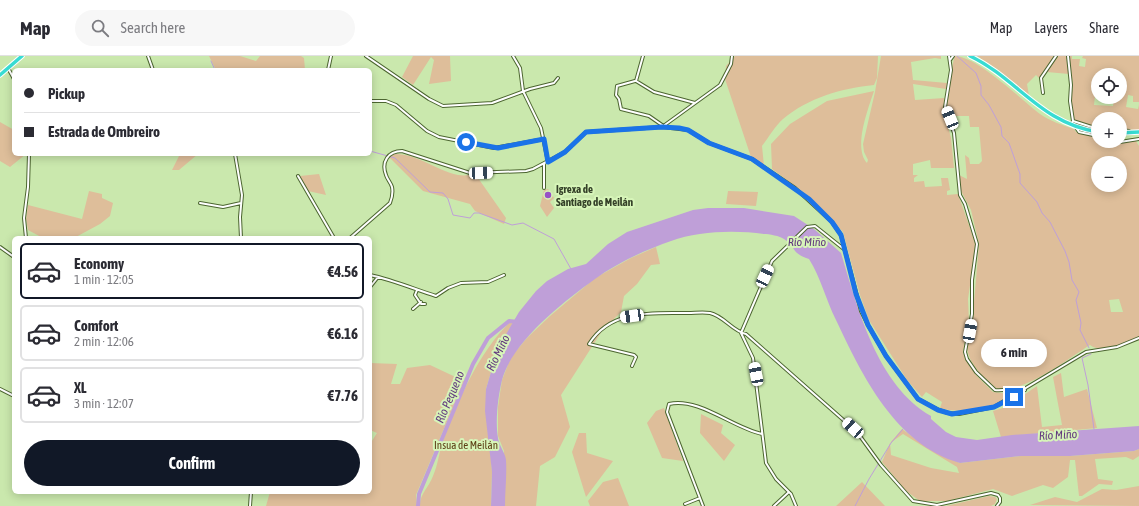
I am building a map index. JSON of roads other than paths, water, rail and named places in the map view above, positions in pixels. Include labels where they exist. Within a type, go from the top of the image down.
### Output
[{"type":"highway","points":[[0,75],[22,56]]},
{"type":"highway","points":[[970,56],[987,66],[1040,108],[1073,124],[1091,128]]},
{"type":"highway","points":[[1127,133],[1139,132]]},
{"type":"street","points":[[148,56],[152,68]]},
{"type":"street","points":[[328,68],[331,56]]},
{"type":"street","points":[[366,56],[429,99],[442,106],[492,103],[523,91],[554,83],[558,78]]},
{"type":"street","points":[[512,56],[520,68],[523,91],[541,128],[548,162]]},
{"type":"street","points":[[636,81],[643,56]]},
{"type":"street","points":[[662,126],[720,85],[731,64],[732,56]]},
{"type":"street","points":[[949,56],[951,80],[946,107],[954,133],[960,195],[965,204],[977,244],[972,280],[972,314],[965,352],[967,359],[976,372],[995,390],[1009,391],[1022,388],[1025,390]]},
{"type":"street","points":[[950,60],[953,56]]},
{"type":"street","points":[[1043,94],[1041,78],[1056,56]]},
{"type":"street","points":[[1068,56],[1071,85],[1070,100],[1073,124],[1079,132],[1091,135]]},
{"type":"street","points":[[8,68],[12,75]]},
{"type":"street","points":[[662,126],[649,116],[621,109],[619,99],[616,95],[617,86],[636,81],[654,92],[696,103]]},
{"type":"street","points":[[372,101],[386,101],[396,104],[427,131],[439,137],[494,148],[544,139]]},
{"type":"street","points":[[352,236],[390,203],[392,186],[386,176],[385,165],[391,152],[402,151],[470,173],[526,171],[544,164],[565,152],[586,132],[662,126],[688,130],[709,143],[752,159],[809,199],[832,222],[841,235],[856,294],[868,325],[886,356],[918,399],[938,410],[959,414],[994,407],[1025,390],[1086,352],[1117,347],[1139,338]]},
{"type":"street","points":[[1127,132],[1133,133]]},
{"type":"street","points":[[1135,139],[1139,142]]},
{"type":"street","points":[[1127,141],[1139,139]]},
{"type":"street","points":[[26,236],[24,218],[28,187],[29,156]]},
{"type":"street","points":[[235,156],[241,183],[241,236]]},
{"type":"street","points":[[544,164],[544,188]]},
{"type":"street","points":[[298,176],[333,236]]},
{"type":"street","points":[[200,203],[223,207],[241,203]]},
{"type":"street","points":[[796,506],[795,502],[776,479],[766,463],[753,358],[741,333],[772,261],[807,227],[812,225],[815,226],[845,250]]},
{"type":"street","points":[[0,247],[12,256]]},
{"type":"street","points":[[372,275],[390,279],[416,290],[436,296],[448,288],[461,283],[488,282],[504,275]]},
{"type":"street","points":[[372,285],[378,276]]},
{"type":"street","points":[[416,290],[415,295],[425,304]]},
{"type":"street","points":[[413,309],[421,302]]},
{"type":"street","points":[[632,366],[636,357],[634,355],[589,344],[602,328],[623,317],[676,312],[710,313],[741,333],[746,334],[774,357],[853,428],[881,465],[913,501],[937,505],[991,493],[998,495],[1000,498],[1000,502],[997,506]]},
{"type":"street","points":[[0,389],[12,395]]},
{"type":"street","points":[[703,506],[667,412],[669,404],[678,403],[692,405],[762,434]]},
{"type":"street","points":[[774,506],[788,492]]},
{"type":"street","points":[[250,506],[251,494]]},
{"type":"street","points":[[684,504],[700,498]]},
{"type":"water","name":"Río Miño","points":[[708,208],[744,208],[794,216],[814,229],[841,253],[863,321],[883,366],[912,402],[931,416],[931,419],[946,432],[956,437],[977,440],[1012,435],[1139,426],[1139,449],[1134,451],[1070,456],[1021,456],[960,463],[937,454],[917,441],[899,424],[884,406],[870,385],[846,342],[809,259],[796,252],[788,242],[782,238],[769,234],[729,232],[705,233],[671,241],[651,248],[622,262],[604,273],[554,311],[527,337],[516,351],[502,380],[497,409],[497,431],[506,460],[505,506],[491,506],[492,472],[485,411],[486,389],[498,348],[519,312],[536,291],[547,281],[568,269],[586,264],[608,244],[627,232],[693,210]]},
{"type":"waterway","points":[[957,56],[976,73],[981,86],[981,95],[989,105],[1001,127],[1002,136],[1009,143],[1020,174],[1020,183],[1037,202],[1042,213],[1050,222],[1065,251],[1069,262],[1072,280],[1079,292],[1076,300],[1081,323],[1080,330],[1089,348]]},
{"type":"waterway","points":[[211,61],[214,68]]},
{"type":"waterway","points":[[372,152],[395,158],[430,192],[443,193],[448,199],[453,215],[470,218],[474,213],[479,213],[512,225],[523,223],[554,239],[571,269]]},
{"type":"waterway","name":"Río Pequeno","points":[[418,506],[419,494],[473,364],[488,338],[509,321],[518,322]]},
{"type":"waterway","points":[[1091,354],[1082,358],[1088,385],[1094,429]]},
{"type":"waterway","points":[[855,506],[869,479],[891,443],[903,429]]},
{"type":"place","name":"Igrexa de Santiago de Meilán","points":[[548,195]]},
{"type":"park label","name":"Insua de Meilán","points":[[466,445]]}]
